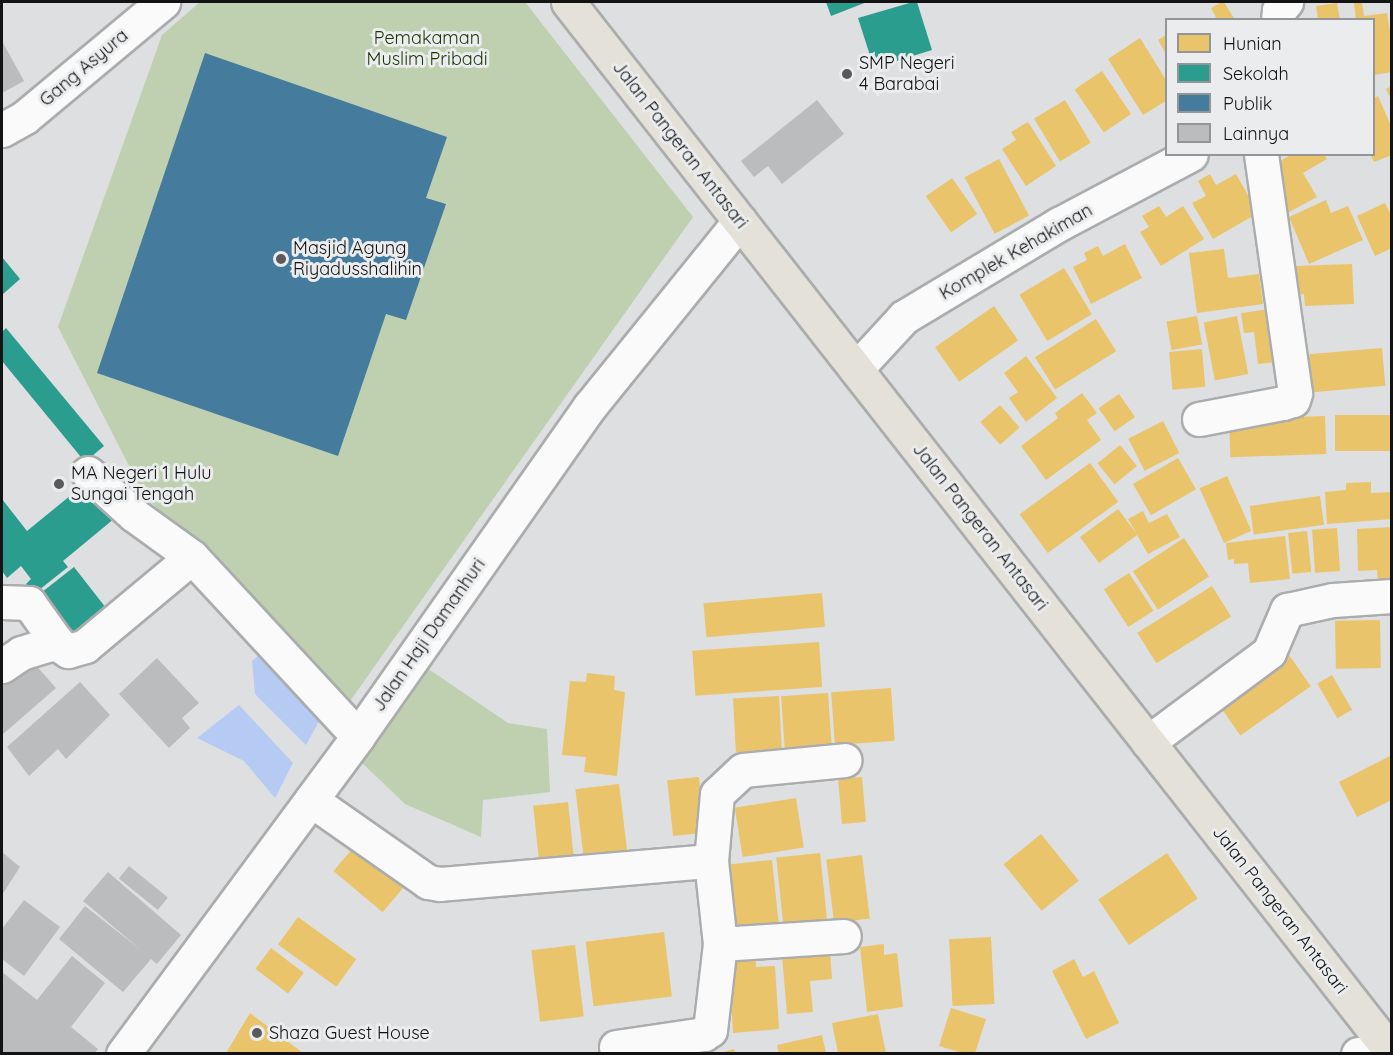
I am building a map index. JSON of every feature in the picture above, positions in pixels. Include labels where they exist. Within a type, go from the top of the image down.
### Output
[{"type":"main road","name":"Jalan Pangeran Antasari","points":[[568,2],[1391,1053]]},
{"type":"street","points":[[1278,18],[1279,10],[1286,2]]},
{"type":"street","name":"Gang Asyura","points":[[2,130],[25,117],[154,5]]},
{"type":"street","name":"Komplek Kehakiman","points":[[856,369],[904,317],[1059,224],[1187,156]]},
{"type":"street","points":[[1199,419],[1283,403],[1293,400],[1295,393],[1261,156]]},
{"type":"street","name":"Jalan Haji Damanhuri","points":[[123,1053],[358,736],[590,406],[740,221]]},
{"type":"street","points":[[88,473],[134,514],[192,557],[358,736]]},
{"type":"street","points":[[2,602],[29,603],[57,642],[68,651],[85,646],[192,557]]},
{"type":"street","points":[[1148,742],[1269,652],[1287,610],[1333,600],[1392,596]]},
{"type":"street","points":[[2,666],[21,653],[57,642]]},
{"type":"street","points":[[616,1047],[704,1034],[710,1030],[720,944],[711,861],[717,794],[743,770],[845,760]]},
{"type":"street","points":[[311,800],[434,884],[711,861]]},
{"type":"street","points":[[720,944],[844,936]]},
{"type":"street","points":[[1358,1053],[1391,1053]]},
{"type":"green space","name":"Pemakaman Muslim Pribadi","points":[[200,2],[525,2],[693,217],[350,701],[144,495],[58,327],[162,35]]},
{"type":"green space","points":[[424,666],[508,723],[547,729],[550,792],[483,800],[481,837],[405,804],[359,760]]},
{"type":"water","points":[[263,652],[323,714],[306,745],[255,694],[252,661]]},
{"type":"water","points":[[239,705],[293,763],[275,798],[244,761],[197,738]]},
{"type":"building: Hunian","points":[[1224,2],[1234,18],[1215,18],[1211,8]]},
{"type":"building: Hunian","points":[[1362,2],[1364,16],[1387,13],[1392,44],[1392,72],[1375,75],[1375,18],[1356,18],[1354,3]]},
{"type":"building: Hunian","points":[[1337,3],[1340,18],[1318,18],[1316,6]]},
{"type":"building: Hunian","points":[[1165,36],[1165,52],[1158,40]]},
{"type":"building: Hunian","points":[[1140,38],[1165,78],[1165,102],[1143,115],[1108,59]]},
{"type":"building: Hunian","points":[[1102,71],[1131,114],[1104,133],[1075,89]]},
{"type":"building: Hunian","points":[[1392,86],[1392,101],[1386,89]]},
{"type":"building: Hunian","points":[[1378,96],[1392,128],[1392,155],[1374,162],[1371,156],[1375,156],[1375,98]]},
{"type":"building: Hunian","points":[[1065,100],[1091,143],[1060,161],[1034,119]]},
{"type":"building: Hunian","points":[[1028,122],[1056,166],[1026,186],[1002,149],[1016,140],[1011,132]]},
{"type":"building: Hunian","points":[[1289,156],[1325,156],[1327,159],[1303,173],[1317,197],[1282,216],[1269,190],[1284,181],[1275,164]]},
{"type":"building: Hunian","points":[[999,159],[1029,216],[995,234],[965,177]]},
{"type":"building: Hunian","points":[[1210,174],[1216,185],[1236,174],[1258,213],[1213,239],[1192,203],[1206,196],[1198,181]]},
{"type":"building: Hunian","points":[[952,178],[977,214],[951,232],[926,196]]},
{"type":"building: Hunian","points":[[1326,200],[1331,213],[1348,206],[1363,240],[1309,264],[1289,217]]},
{"type":"building: Hunian","points":[[1385,203],[1392,217],[1392,248],[1375,256],[1357,216]]},
{"type":"building: Hunian","points":[[1159,206],[1166,217],[1183,206],[1204,239],[1161,266],[1140,232],[1149,227],[1142,216]]},
{"type":"building: Hunian","points":[[1125,244],[1142,278],[1091,304],[1073,267],[1087,260],[1084,253],[1098,246],[1103,256]]},
{"type":"building: Hunian","points":[[1224,249],[1228,278],[1259,274],[1263,304],[1197,313],[1189,253]]},
{"type":"building: Hunian","points":[[1352,264],[1354,304],[1305,306],[1304,294],[1296,295],[1295,266]]},
{"type":"building: Hunian","points":[[1064,268],[1092,314],[1047,341],[1019,295]]},
{"type":"building: Hunian","points":[[994,306],[1018,340],[959,382],[935,347]]},
{"type":"building: Hunian","points":[[1270,309],[1277,362],[1258,364],[1254,332],[1244,333],[1241,313]]},
{"type":"building: Hunian","points":[[1197,316],[1202,345],[1172,350],[1166,321]]},
{"type":"building: Hunian","points":[[1237,316],[1248,374],[1215,380],[1204,322]]},
{"type":"building: Hunian","points":[[1096,319],[1116,351],[1055,389],[1035,357]]},
{"type":"building: Hunian","points":[[1382,348],[1385,386],[1313,392],[1309,354]]},
{"type":"building: Hunian","points":[[1202,349],[1205,387],[1172,390],[1169,352]]},
{"type":"building: Hunian","points":[[1026,356],[1057,398],[1026,422],[1009,398],[1018,392],[1004,373]]},
{"type":"building: Hunian","points":[[1082,393],[1097,413],[1087,420],[1101,440],[1046,480],[1021,446],[1058,418],[1055,413]]},
{"type":"building: Hunian","points":[[1119,394],[1135,417],[1115,431],[1099,408]]},
{"type":"building: Hunian","points":[[1000,405],[1020,428],[1000,445],[980,422]]},
{"type":"building: Hunian","points":[[1335,415],[1392,415],[1392,451],[1335,451]]},
{"type":"building: Hunian","points":[[1325,416],[1326,454],[1230,457],[1229,419]]},
{"type":"building: Hunian","points":[[1163,421],[1179,453],[1145,471],[1128,439]]},
{"type":"building: Hunian","points":[[1120,445],[1137,466],[1114,484],[1097,463]]},
{"type":"building: Hunian","points":[[1178,458],[1196,489],[1151,515],[1133,484]]},
{"type":"building: Hunian","points":[[1090,463],[1118,502],[1048,553],[1020,514]]},
{"type":"building: Hunian","points":[[1227,476],[1251,531],[1224,543],[1200,488]]},
{"type":"building: Hunian","points":[[1371,482],[1371,493],[1392,492],[1392,519],[1327,524],[1325,492],[1346,490],[1346,483]]},
{"type":"building: Hunian","points":[[1320,496],[1324,525],[1254,535],[1250,506]]},
{"type":"building: Hunian","points":[[1118,509],[1137,534],[1128,519],[1143,511],[1149,523],[1167,514],[1180,537],[1148,554],[1137,535],[1099,563],[1080,537]]},
{"type":"building: Hunian","points":[[1392,527],[1392,580],[1378,581],[1377,570],[1358,571],[1357,529]]},
{"type":"building: Hunian","points":[[1337,528],[1340,571],[1315,573],[1312,530]]},
{"type":"building: Hunian","points":[[1307,531],[1311,572],[1292,574],[1288,533]]},
{"type":"building: Hunian","points":[[1285,536],[1290,579],[1250,583],[1248,563],[1234,564],[1234,559],[1228,560],[1226,543]]},
{"type":"building: Hunian","points":[[1184,538],[1209,577],[1158,610],[1133,571]]},
{"type":"building: Hunian","points":[[1129,573],[1154,611],[1128,627],[1104,589]]},
{"type":"building: Hunian","points":[[1212,586],[1231,617],[1156,663],[1137,633]]},
{"type":"building: Hunian","points":[[822,593],[825,627],[706,637],[703,603]]},
{"type":"building: Hunian","points":[[1380,620],[1381,668],[1336,669],[1335,621]]},
{"type":"building: Hunian","points":[[819,642],[822,687],[695,696],[692,651]]},
{"type":"building: Hunian","points":[[1289,655],[1311,686],[1240,735],[1219,704]]},
{"type":"building: Hunian","points":[[587,673],[615,676],[614,690],[625,692],[617,776],[584,772],[586,757],[562,755],[570,681],[586,682]]},
{"type":"building: Hunian","points":[[1332,675],[1352,710],[1337,718],[1317,684]]},
{"type":"building: Hunian","points":[[891,688],[895,741],[835,745],[831,692]]},
{"type":"building: Hunian","points":[[828,693],[832,746],[785,749],[781,696]]},
{"type":"building: Hunian","points":[[779,696],[782,750],[736,752],[733,698]]},
{"type":"building: Hunian","points":[[1392,755],[1392,800],[1357,817],[1339,782]]},
{"type":"building: Hunian","points":[[699,777],[705,833],[673,836],[667,780]]},
{"type":"building: Hunian","points":[[862,777],[866,822],[842,824],[838,779]]},
{"type":"building: Hunian","points":[[619,784],[627,851],[584,857],[575,789]]},
{"type":"building: Hunian","points":[[796,798],[804,847],[743,857],[735,808]]},
{"type":"building: Hunian","points":[[568,802],[574,858],[539,861],[533,806]]},
{"type":"building: Hunian","points":[[1041,834],[1079,881],[1041,911],[1004,864]]},
{"type":"building: Hunian","points":[[358,842],[407,883],[383,912],[334,871]]},
{"type":"building: Hunian","points":[[820,853],[827,922],[783,926],[776,858]]},
{"type":"building: Hunian","points":[[1167,853],[1198,899],[1129,945],[1098,899]]},
{"type":"building: Hunian","points":[[862,855],[870,919],[834,923],[826,859]]},
{"type":"building: Hunian","points":[[772,860],[779,924],[733,928],[726,865]]},
{"type":"building: Hunian","points":[[298,917],[356,959],[336,987],[278,945]]},
{"type":"building: Hunian","points":[[664,932],[672,997],[594,1006],[586,942]]},
{"type":"building: Hunian","points":[[991,937],[995,1004],[953,1006],[949,939]]},
{"type":"building: Hunian","points":[[884,944],[884,955],[897,953],[903,1007],[867,1012],[860,947]]},
{"type":"building: Hunian","points":[[575,945],[584,1016],[540,1022],[531,950]]},
{"type":"building: Hunian","points":[[271,948],[304,973],[288,993],[255,969]]},
{"type":"building: Hunian","points":[[755,948],[756,967],[775,966],[779,1029],[733,1033],[728,950]]},
{"type":"building: Hunian","points":[[830,952],[832,979],[810,981],[813,1012],[787,1014],[782,956]]},
{"type":"building: Hunian","points":[[1074,959],[1083,977],[1094,971],[1119,1023],[1086,1039],[1052,971]]},
{"type":"building: Hunian","points":[[951,1008],[986,1019],[975,1053],[962,1053],[939,1046]]},
{"type":"building: Hunian","name":"Shaza Guest House","points":[[250,1013],[303,1053],[226,1053]]},
{"type":"building: Hunian","points":[[878,1014],[886,1053],[838,1053],[832,1023]]},
{"type":"building: Hunian","points":[[822,1035],[826,1053],[779,1053],[777,1045]]},
{"type":"building: Hunian","points":[[734,1049],[735,1053],[720,1053]]},
{"type":"building: Sekolah","points":[[826,2],[867,2],[831,16]]},
{"type":"building: Sekolah","points":[[917,2],[932,50],[874,68],[858,18]]},
{"type":"building: Sekolah","points":[[2,257],[20,279],[2,295]]},
{"type":"building: Sekolah","points":[[6,328],[104,446],[85,462],[2,361],[2,332]]},
{"type":"building: Sekolah","points":[[87,482],[115,518],[63,561],[68,567],[34,594],[26,584],[31,579],[21,566],[7,578],[2,571],[2,499],[27,531]]},
{"type":"building: Sekolah","points":[[74,567],[111,614],[72,644],[35,597]]},
{"type":"building: Publik","name":"Masjid Agung Riyadusshalihin","points":[[205,53],[447,137],[426,198],[446,204],[406,320],[386,314],[338,456],[97,373]]},
{"type":"building: Lainnya","points":[[2,41],[24,81],[2,93]]},
{"type":"building: Lainnya","points":[[817,100],[844,134],[782,184],[768,166],[754,177],[741,161]]},
{"type":"building: Lainnya","points":[[25,653],[56,688],[2,735],[2,671]]},
{"type":"building: Lainnya","points":[[157,658],[199,703],[182,718],[190,728],[169,748],[119,694]]},
{"type":"building: Lainnya","points":[[80,682],[110,715],[66,759],[58,749],[29,776],[7,747]]},
{"type":"building: Lainnya","points":[[2,852],[20,867],[2,895]]},
{"type":"building: Lainnya","points":[[129,866],[168,897],[158,910],[119,878]]},
{"type":"building: Lainnya","points":[[108,872],[181,935],[157,964],[151,959],[123,992],[59,939],[85,906],[141,950],[83,901]]},
{"type":"building: Lainnya","points":[[24,900],[60,927],[24,976],[2,959],[2,929]]},
{"type":"building: Lainnya","points":[[72,956],[105,983],[71,1027],[98,1049],[94,1054],[2,1054],[2,972],[37,1000]]},
{"type":"place","name":"SMP Negeri 4 Barabai","points":[[847,74]]},
{"type":"place","name":"Masjid Agung Riyadusshalihin","points":[[281,259]]},
{"type":"place","name":"MA Negeri 1 Hulu Sungai Tengah","points":[[59,484]]},
{"type":"place","name":"Shaza Guest House","points":[[257,1033]]}]
